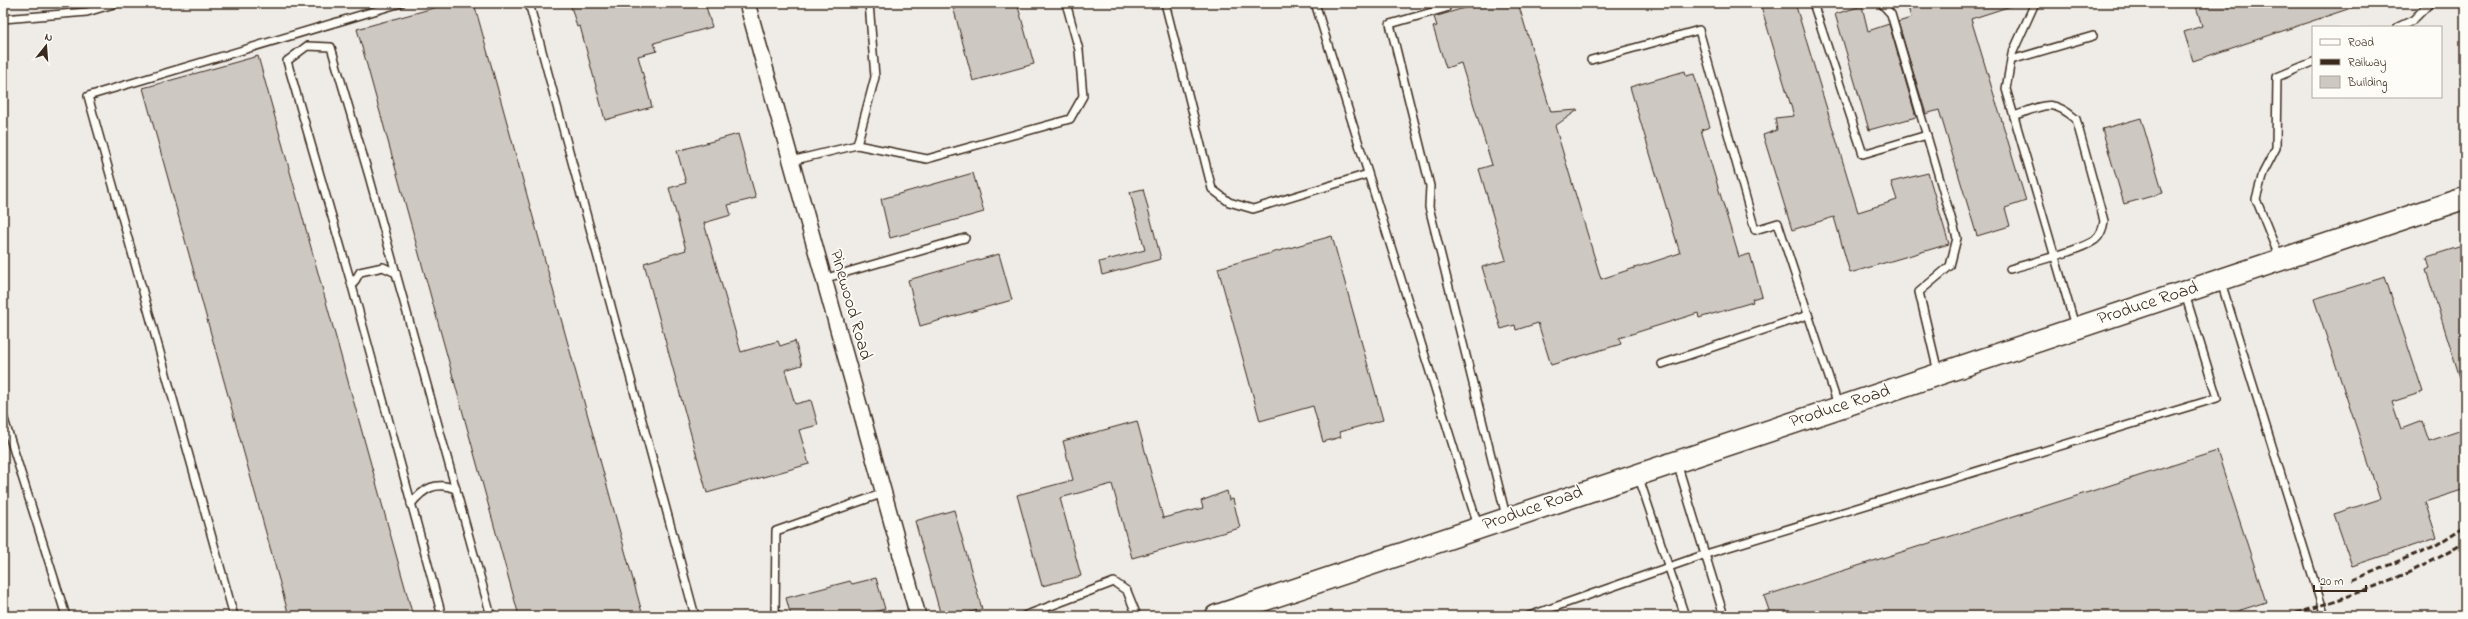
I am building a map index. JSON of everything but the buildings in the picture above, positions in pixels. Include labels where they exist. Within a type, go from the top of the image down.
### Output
[{"type":"street","name":"Pinewood Road","points":[[747,3],[918,616]]},
{"type":"street","name":"Produce Road","points":[[1216,616],[1479,528],[1637,473],[1939,374],[2281,259],[2388,225],[2465,198]]},
{"type":"lane","points":[[3,20],[87,12],[117,3]]},
{"type":"lane","points":[[234,616],[88,96],[401,3]]},
{"type":"lane","points":[[529,3],[695,616]]},
{"type":"lane","points":[[857,145],[875,77],[869,3]]},
{"type":"lane","points":[[791,161],[857,145],[927,159],[1070,120],[1083,96],[1079,50],[1066,3]]},
{"type":"lane","points":[[1165,3],[1212,189],[1229,202],[1253,209],[1368,174]]},
{"type":"lane","points":[[1315,3],[1479,528]]},
{"type":"lane","points":[[1813,3],[1863,154],[1927,135]]},
{"type":"lane","points":[[1881,3],[1891,14],[1957,238],[1950,266],[1919,292],[1939,374]]},
{"type":"lane","points":[[2035,3],[2021,30],[2011,60],[2006,89],[2076,328]]},
{"type":"lane","points":[[2400,26],[2413,20],[2430,3]]},
{"type":"lane","points":[[1446,8],[1390,24],[1430,186],[1429,207],[1507,518]]},
{"type":"lane","points":[[1591,60],[1699,30],[1755,230],[1778,223],[1839,407]]},
{"type":"lane","points":[[303,33],[307,46]]},
{"type":"lane","points":[[2011,60],[2093,36]]},
{"type":"lane","points":[[442,616],[352,286],[287,61],[307,46],[331,47],[396,272],[491,616]]},
{"type":"lane","points":[[2281,259],[2256,199],[2263,173],[2276,148],[2277,77],[2312,62]]},
{"type":"lane","points":[[2010,269],[2055,256],[2094,240],[2102,233],[2104,221],[2076,119],[2063,109],[2050,104],[2014,116]]},
{"type":"lane","points":[[823,279],[965,238]]},
{"type":"lane","points":[[352,286],[360,272],[383,268],[396,272]]},
{"type":"lane","points":[[2221,280],[2325,616]]},
{"type":"lane","points":[[1529,616],[1706,554],[2217,398],[2184,292]]},
{"type":"lane","points":[[1662,364],[1808,314]]},
{"type":"lane","points":[[3,416],[66,616]]},
{"type":"lane","points":[[1676,460],[1724,616]]},
{"type":"lane","points":[[1637,473],[1685,616]]},
{"type":"lane","points":[[411,504],[422,491],[444,485],[456,489]]},
{"type":"lane","points":[[775,616],[776,531],[884,493]]},
{"type":"lane","points":[[1024,616],[1041,613],[1114,582],[1127,590],[1136,616]]},
{"type":"shaded area","points":[[3,3],[2465,3],[2465,616],[3,616]]},
{"type":"railway","points":[[2353,580],[2435,546],[2465,526]]},
{"type":"railway","points":[[2287,616],[2379,585],[2401,576],[2423,566],[2465,542]]}]
